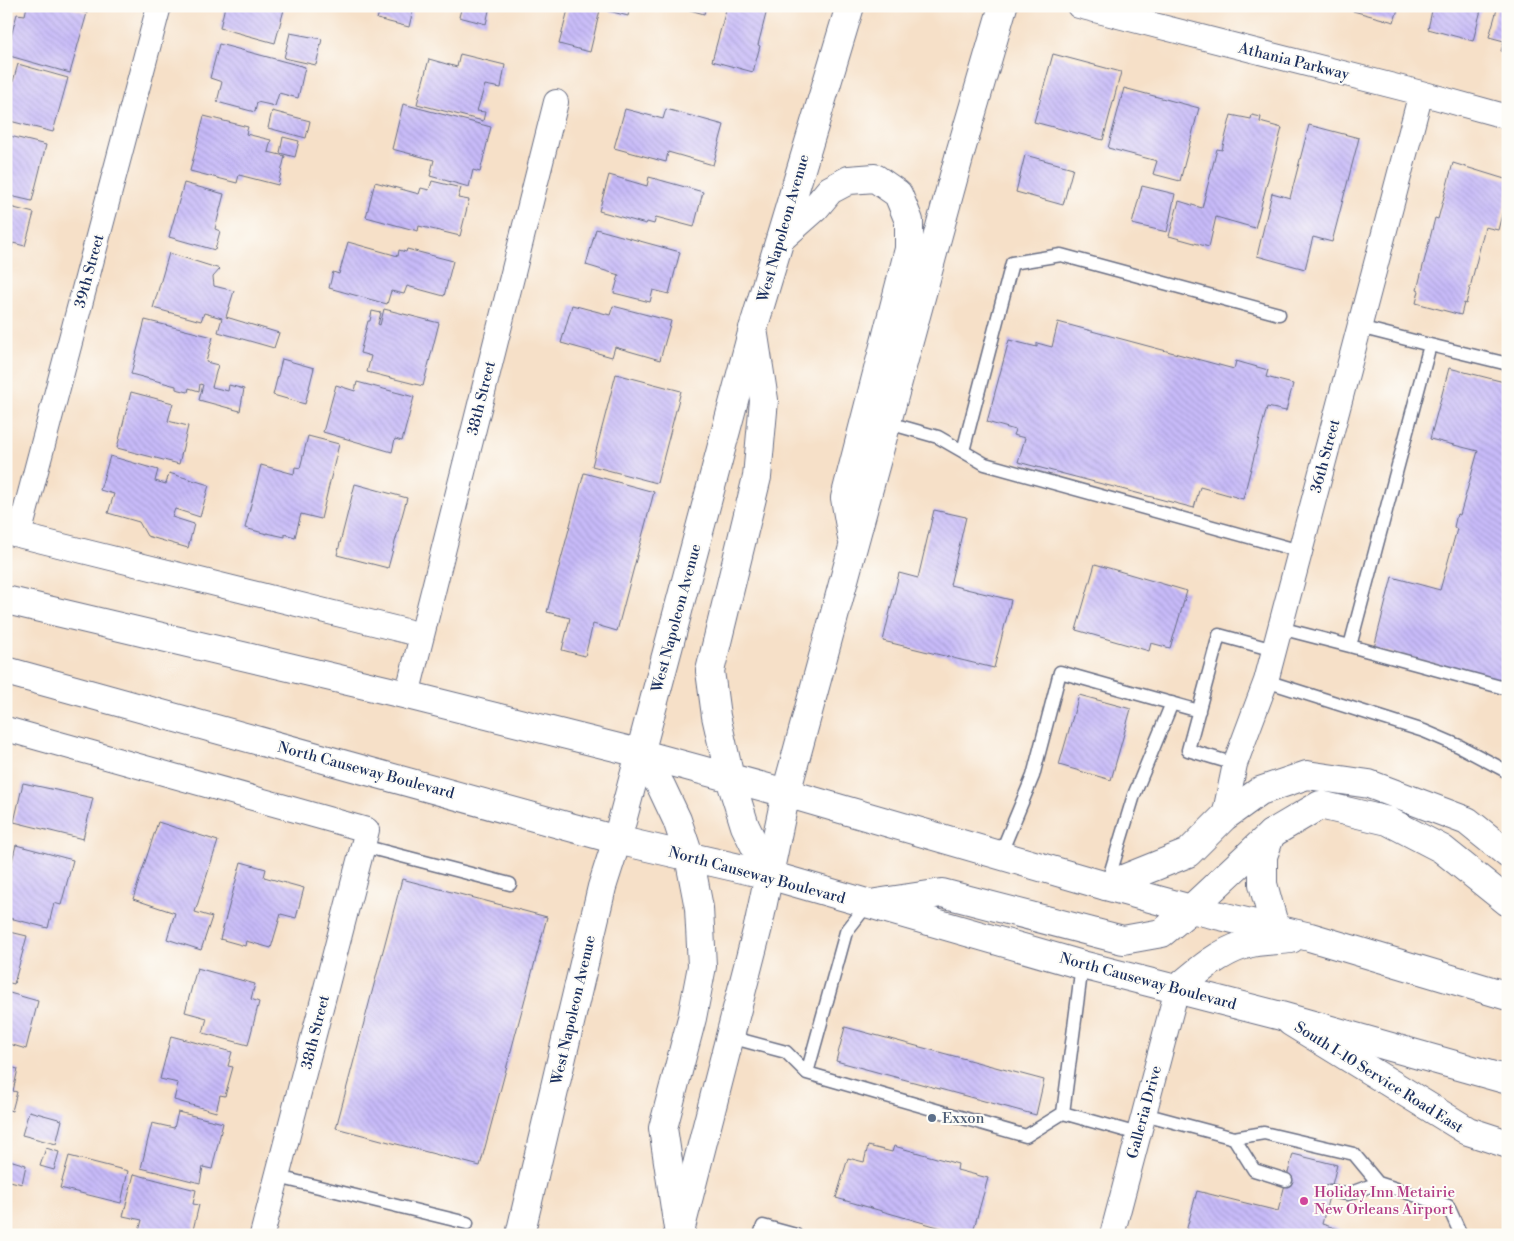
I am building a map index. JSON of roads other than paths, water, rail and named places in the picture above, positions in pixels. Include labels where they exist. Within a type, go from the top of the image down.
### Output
[{"type":"main road","name":"West Napoleon Avenue","points":[[520,1235],[602,887],[617,840],[753,329],[815,116],[850,6]]},
{"type":"main road","points":[[679,1235],[758,927],[786,793],[853,544],[845,498],[876,419],[961,150],[1003,6]]},
{"type":"main road","points":[[781,238],[815,208],[830,190],[850,180],[876,178],[898,194],[909,221],[909,249],[876,419]]},
{"type":"main road","points":[[753,329],[764,400],[757,477],[710,671],[716,716],[730,778],[745,826],[769,875]]},
{"type":"main road","points":[[6,600],[639,752],[1106,886],[1310,937],[1508,996]]},
{"type":"main road","name":"North Causeway Boulevard","points":[[6,670],[617,840],[769,875],[1082,965],[1281,1016],[1508,1080]]},
{"type":"main road","points":[[639,752],[661,786],[677,820],[689,856],[699,908],[702,966],[692,1018],[663,1128],[679,1235]]},
{"type":"main road","points":[[1106,886],[1188,853],[1224,817],[1260,790],[1307,774],[1370,784],[1467,821],[1508,854]]},
{"type":"main road","points":[[867,904],[942,893],[1123,940],[1162,933],[1192,909],[1271,834],[1320,805],[1388,820],[1442,849],[1508,902]]},
{"type":"main road","points":[[1271,834],[1263,856],[1263,884],[1275,928]]},
{"type":"main road","points":[[1177,989],[1208,963],[1230,950],[1246,944],[1310,937]]},
{"type":"main road","name":"South I-10 Service Road East","points":[[1281,1016],[1468,1132],[1508,1144]]},
{"type":"street","name":"39th Street","points":[[12,534],[159,6]]},
{"type":"street","name":"Athania Parkway","points":[[1079,6],[1508,117]]},
{"type":"street","name":"36th Street","points":[[1224,817],[1236,764],[1266,681],[1421,93]]},
{"type":"street","name":"38th Street","points":[[407,695],[556,102]]},
{"type":"street","points":[[12,534],[422,635]]},
{"type":"street","points":[[6,729],[365,838]]},
{"type":"street","name":"38th Street","points":[[262,1235],[365,838]]},
{"type":"street","name":"Galleria Drive","points":[[1112,1235],[1177,989]]},
{"type":"lane","points":[[963,451],[1012,263],[1060,255],[1279,314]]},
{"type":"lane","points":[[1359,327],[1508,364]]},
{"type":"lane","points":[[1350,646],[1430,345]]},
{"type":"lane","points":[[876,419],[938,437],[985,464],[1300,551]]},
{"type":"lane","points":[[1236,764],[1188,750],[1219,635],[1350,646],[1508,689]]},
{"type":"lane","points":[[1000,855],[1033,776],[1060,672],[1198,711]]},
{"type":"lane","points":[[1266,681],[1424,731],[1459,746],[1508,772]]},
{"type":"lane","points":[[1106,886],[1134,795],[1172,703]]},
{"type":"lane","points":[[365,838],[510,884]]},
{"type":"lane","points":[[807,1073],[846,932],[867,904]]},
{"type":"lane","points":[[1063,1113],[1082,965]]},
{"type":"lane","points":[[730,1037],[786,1052],[807,1073],[1026,1136],[1063,1113],[1234,1138],[1264,1132],[1354,1154],[1378,1182],[1448,1206],[1461,1235]]},
{"type":"lane","points":[[1234,1138],[1254,1170],[1286,1180]]},
{"type":"lane","points":[[278,1177],[467,1223]]},
{"type":"lane","points":[[1330,1191],[1348,1194],[1378,1182]]},
{"type":"lane","points":[[760,1235],[763,1226],[796,1235]]},
{"type":"place","name":"Exxon","points":[[932,1118]]},
{"type":"place","name":"Holiday Inn Metairie New Orleans Airport","points":[[1304,1201]]}]
